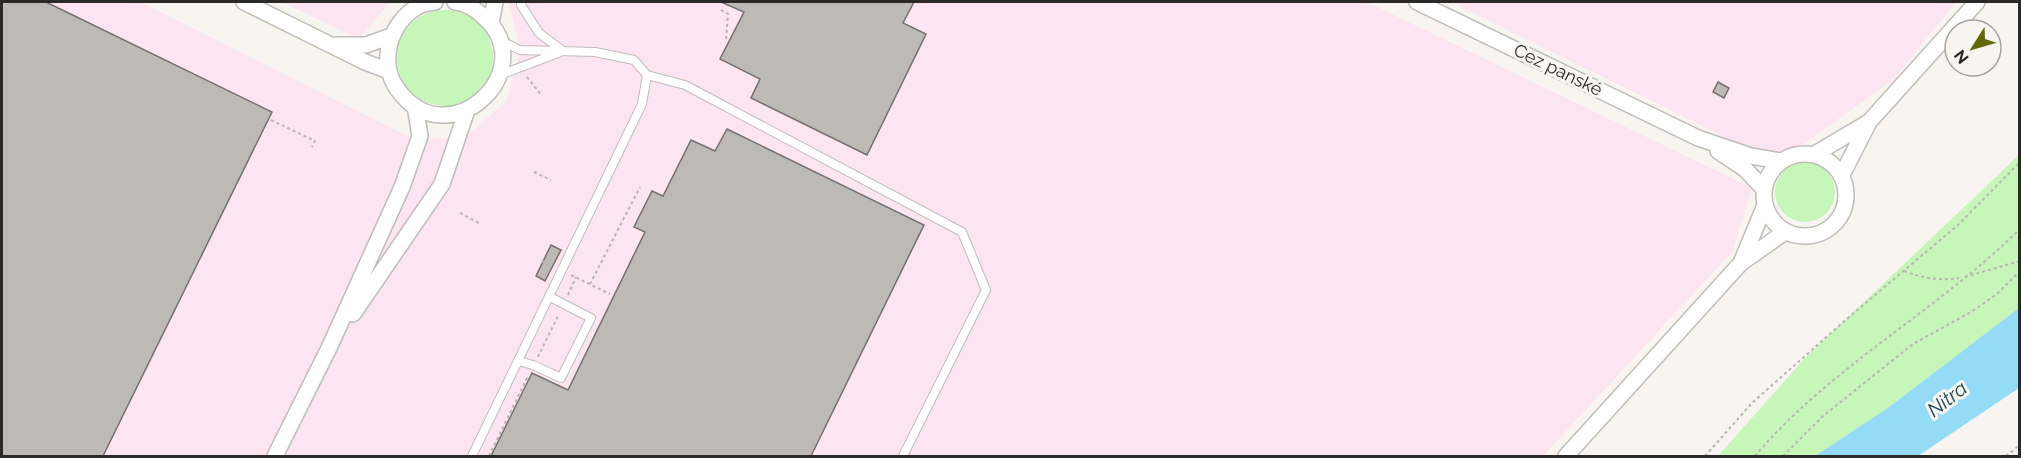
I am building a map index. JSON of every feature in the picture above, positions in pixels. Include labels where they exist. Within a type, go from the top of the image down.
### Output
[{"type":"street","points":[[244,2],[365,62],[389,71]]},
{"type":"street","points":[[435,2],[419,6],[402,19],[391,36],[387,56],[389,71],[404,97],[415,106],[444,115],[467,110],[491,92],[499,76],[502,58],[499,40],[491,23],[477,10],[458,2]]},
{"type":"street","points":[[491,23],[495,2]]},
{"type":"street","name":"Cez panské","points":[[1417,2],[1698,138],[1751,156],[1781,161]]},
{"type":"street","points":[[1842,175],[1869,122],[1977,2]]},
{"type":"street","points":[[333,45],[366,45],[391,36]]},
{"type":"street","points":[[275,456],[329,348],[402,188],[420,136],[415,106]]},
{"type":"street","points":[[329,348],[442,184],[467,110]]},
{"type":"street","points":[[1815,154],[1869,122]]},
{"type":"street","name":"Cez panské","points":[[1698,138],[1745,169],[1764,189]]},
{"type":"street","points":[[1797,154],[1815,154],[1831,162],[1842,175],[1847,192],[1844,210],[1835,225],[1820,234],[1802,237],[1785,232],[1772,220],[1765,206],[1764,189],[1769,174],[1781,161],[1797,154]]},
{"type":"street","points":[[1741,263],[1765,206]]},
{"type":"street","points":[[1566,456],[1741,263],[1785,232]]},
{"type":"lane","points":[[521,2],[539,33],[562,51]]},
{"type":"lane","points":[[499,40],[520,50],[596,52],[634,60],[647,75],[685,85],[962,232],[986,290],[903,456]]},
{"type":"lane","points":[[499,76],[562,51]]},
{"type":"lane","points":[[471,456],[642,104],[647,75]]},
{"type":"lane","points":[[519,361],[561,378],[591,318],[550,297]]},
{"type":"path","points":[[721,10],[728,14],[726,41]]},
{"type":"path","points":[[524,73],[542,96]]},
{"type":"path","points":[[271,120],[315,141],[312,147]]},
{"type":"path","points":[[1705,456],[1753,402],[1958,225],[2019,162]]},
{"type":"path","points":[[534,172],[551,180]]},
{"type":"path","points":[[590,284],[640,187]]},
{"type":"path","points":[[460,213],[480,223]]},
{"type":"path","points":[[1755,456],[1813,398],[2019,229]]},
{"type":"path","points":[[1904,271],[1922,278],[1949,280],[2019,261]]},
{"type":"path","points":[[1783,456],[1823,416],[1904,351],[1933,331],[1971,312],[1997,294],[2019,272]]},
{"type":"path","points":[[573,276],[610,294]]},
{"type":"path","points":[[2006,456],[2019,445]]},
{"type":"shaded area","points":[[2,2],[141,2],[409,137],[461,140],[506,102],[520,51],[509,2],[1367,2],[1752,188],[1732,252],[1543,456],[2,456]]},
{"type":"shaded area","points":[[282,2],[394,2],[388,4],[359,39]]},
{"type":"shaded area","points":[[1451,2],[1956,2],[1895,78],[1778,163]]},
{"type":"green space","points":[[445,10],[463,13],[479,24],[490,40],[493,58],[490,76],[479,92],[463,103],[445,106],[427,103],[411,92],[400,76],[397,58],[400,40],[411,24],[427,13]]},
{"type":"green space","points":[[2019,155],[2019,308],[1889,407],[1815,456],[1718,456],[1805,358]]},
{"type":"green space","points":[[1805,162],[1817,164],[1830,175],[1835,192],[1833,204],[1822,217],[1805,222],[1793,220],[1780,209],[1775,192],[1777,180],[1788,167]]},
{"type":"water","name":"Nitra","points":[[2019,308],[2019,388],[1918,456],[1815,456],[1889,407]]},
{"type":"building","points":[[2,2],[46,2],[272,112],[103,456],[2,456]]},
{"type":"building","points":[[721,2],[914,2],[903,23],[926,34],[867,155],[751,98],[760,79],[720,59],[744,12]]},
{"type":"building","points":[[1718,82],[1729,88],[1724,98],[1713,92]]},
{"type":"building","points":[[727,129],[924,225],[811,456],[491,456],[532,373],[568,390],[645,232],[634,227],[652,191],[663,196],[691,140],[715,151]]},
{"type":"building","points":[[551,245],[561,250],[545,281],[536,276]]}]
